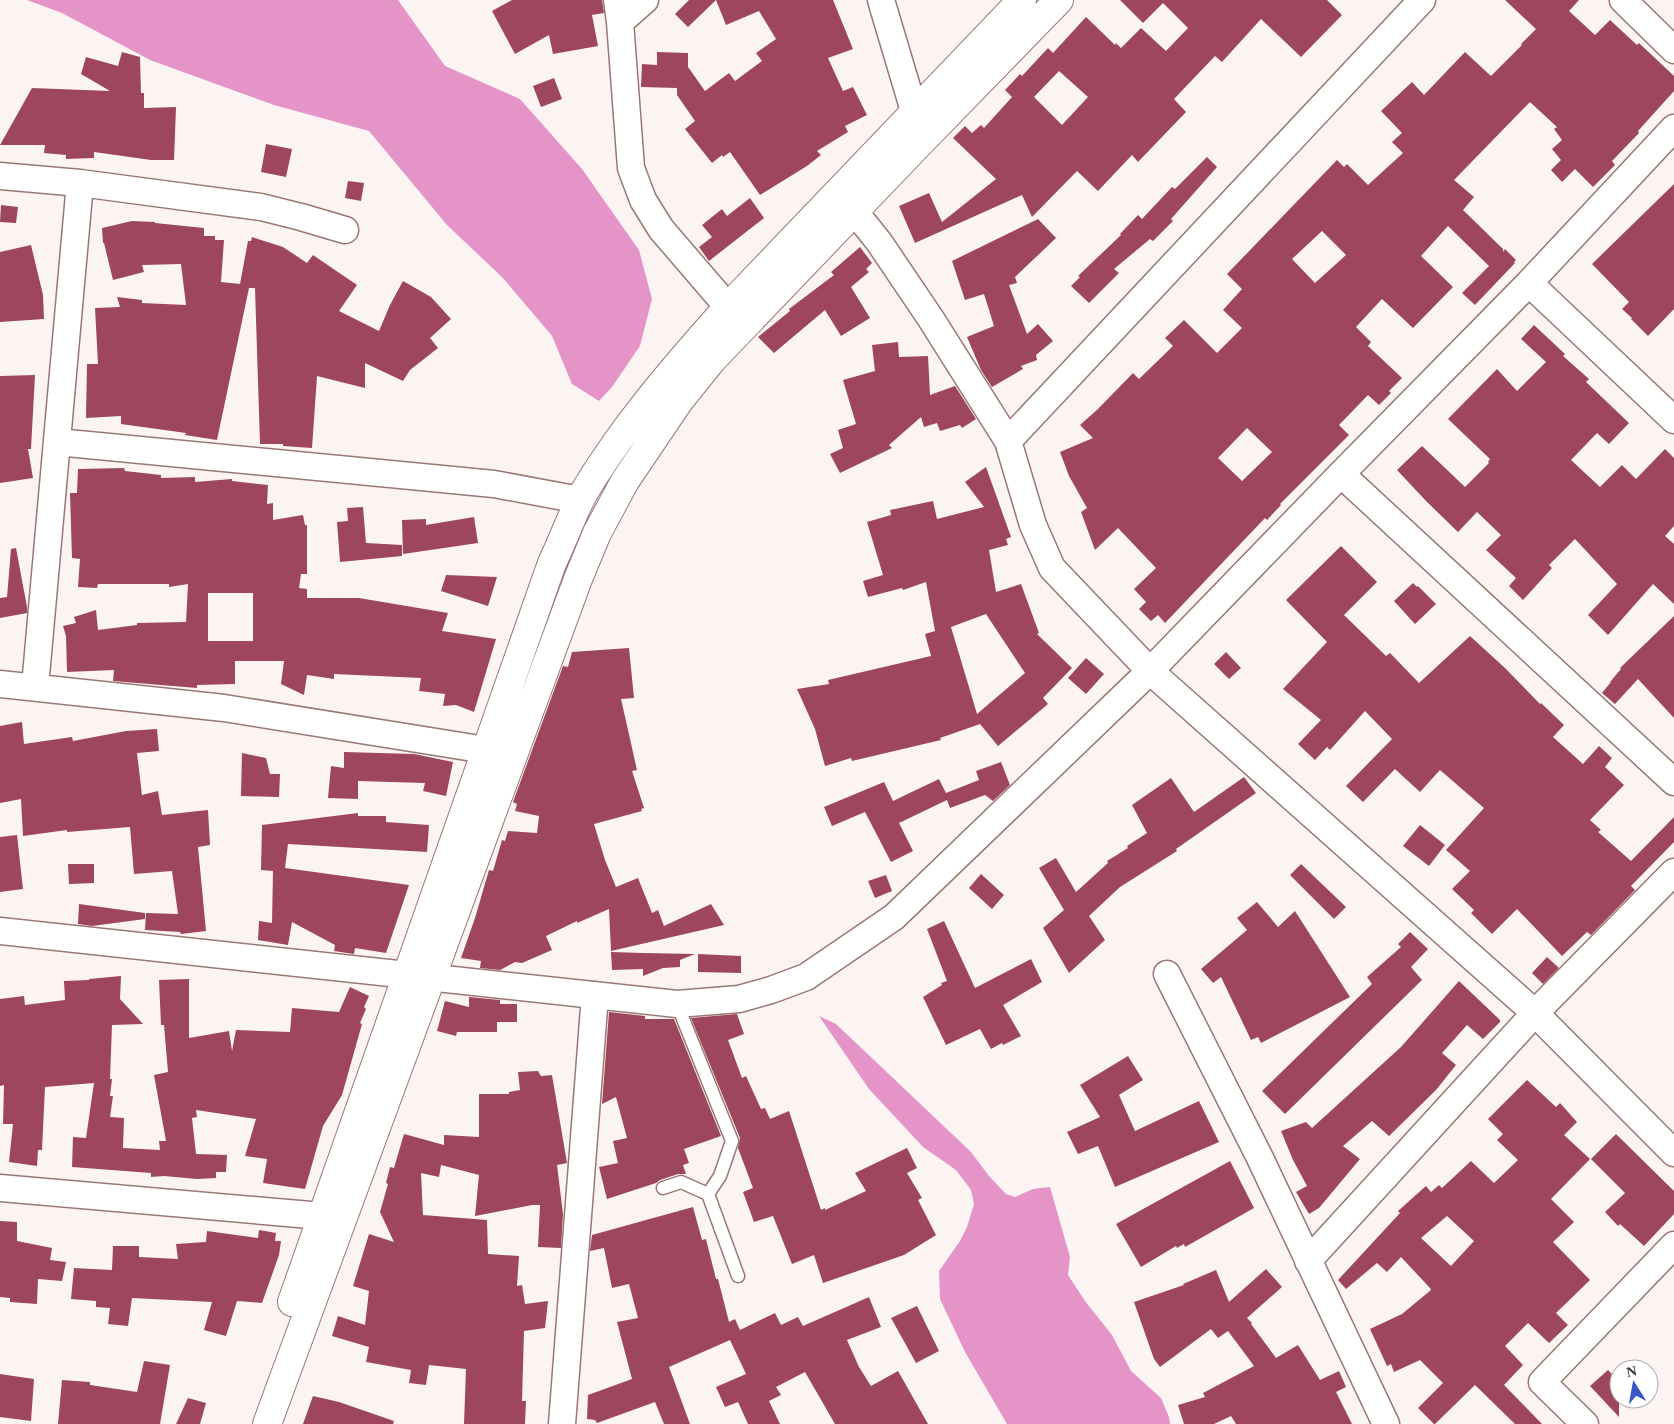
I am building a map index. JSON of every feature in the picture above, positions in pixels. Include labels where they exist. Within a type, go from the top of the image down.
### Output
[{"type":"street","points":[[645,0],[618,11],[631,168],[643,200],[661,229],[728,307]]},
{"type":"street","points":[[881,0],[923,140]]},
{"type":"street","points":[[267,1424],[419,976],[486,750],[552,563],[580,500],[603,462],[662,382],[704,352],[846,203],[914,113],[1022,0]]},
{"type":"street","points":[[250,1424],[322,1216],[596,533],[624,481],[679,401],[728,307],[846,203],[923,140],[1059,0]]},
{"type":"street","points":[[1008,441],[1422,0]]},
{"type":"street","points":[[1622,0],[1674,50]]},
{"type":"street","points":[[0,931],[677,1004],[739,999],[806,977],[894,917],[1150,671],[1529,283],[1674,128]]},
{"type":"street","points":[[0,176],[80,183],[261,207],[345,230]]},
{"type":"street","points":[[35,688],[80,183]]},
{"type":"street","points":[[846,203],[879,242],[931,319],[1008,441],[1033,525],[1052,568],[1150,671],[1536,1012],[1674,1153]]},
{"type":"street","points":[[1529,283],[1674,420]]},
{"type":"street","points":[[57,442],[494,484],[580,500]]},
{"type":"street","points":[[1341,474],[1674,782]]},
{"type":"street","points":[[0,684],[224,708],[486,750]]},
{"type":"street","points":[[1308,1261],[1536,1012],[1674,872]]},
{"type":"street","points":[[1167,974],[1259,1156],[1386,1424]]},
{"type":"street","points":[[562,1424],[595,995]]},
{"type":"street","points":[[0,1188],[322,1216]]},
{"type":"street","points":[[1585,1424],[1542,1382],[1674,1245]]},
{"type":"lane","points":[[677,1004],[732,1141],[720,1176],[708,1194]]},
{"type":"lane","points":[[663,1188],[681,1182],[708,1194],[738,1276]]},
{"type":"shaded area","points":[[27,0],[398,0],[445,66],[520,99],[582,169],[639,250],[652,299],[640,346],[612,387],[599,401],[572,384],[552,336],[503,278],[447,225],[369,131],[274,105],[150,60],[62,13]]},
{"type":"shaded area","points":[[819,1016],[836,1024],[971,1152],[989,1176],[1006,1194],[1015,1197],[1033,1189],[1050,1187],[1070,1257],[1068,1275],[1085,1301],[1112,1335],[1131,1371],[1161,1398],[1170,1424],[1007,1424],[965,1352],[940,1299],[939,1271],[960,1241],[967,1227],[974,1204],[971,1190],[956,1170],[923,1147],[869,1089]]},
{"type":"building","points":[[512,0],[602,0],[604,13],[592,15],[598,46],[553,54],[549,35],[515,54],[492,11]]},
{"type":"building","points":[[689,0],[716,0],[688,27],[675,14]]},
{"type":"building","points":[[716,0],[833,0],[853,49],[828,58],[843,91],[853,87],[867,115],[845,126],[848,132],[817,151],[821,155],[807,166],[760,195],[730,152],[723,157],[722,155],[712,163],[685,129],[695,121],[677,95],[677,88],[641,87],[642,64],[657,65],[657,52],[688,53],[688,67],[705,91],[729,73],[735,81],[762,61],[756,53],[776,39],[759,11],[726,25]]},
{"type":"building","points":[[1120,0],[1327,0],[1342,15],[1301,57],[1261,19],[1222,62],[1215,56],[1174,99],[1186,112],[1138,162],[1132,155],[1098,191],[1077,171],[1032,217],[1022,195],[915,243],[899,206],[929,193],[942,222],[996,179],[953,138],[965,126],[972,133],[981,125],[984,128],[1012,97],[1005,90],[1020,74],[1022,76],[1048,48],[1053,53],[1086,17],[1115,45],[1116,43],[1121,48],[1141,28],[1166,51],[1188,28],[1163,3],[1143,23]],"holes":[[[1059,71],[1088,97],[1062,125],[1034,97]]]},
{"type":"building","points":[[1505,0],[1579,0],[1569,11],[1595,35],[1610,20],[1637,45],[1639,43],[1674,76],[1674,91],[1638,131],[1639,133],[1612,161],[1615,165],[1593,187],[1575,169],[1562,182],[1551,170],[1561,160],[1552,149],[1562,140],[1554,129],[1557,127],[1530,102],[1454,180],[1474,197],[1463,210],[1503,249],[1503,252],[1505,249],[1516,260],[1515,263],[1475,305],[1462,293],[1489,266],[1448,226],[1421,256],[1453,287],[1413,328],[1382,299],[1356,327],[1371,342],[1368,346],[1402,378],[1389,391],[1391,393],[1379,405],[1368,395],[1339,425],[1349,435],[1280,504],[1267,520],[1265,518],[1165,623],[1158,615],[1151,621],[1139,609],[1146,602],[1134,589],[1156,568],[1118,528],[1095,550],[1081,512],[1087,508],[1069,476],[1060,452],[1093,438],[1080,425],[1133,373],[1139,379],[1173,346],[1165,338],[1184,320],[1217,353],[1242,328],[1223,310],[1242,289],[1227,274],[1337,160],[1344,167],[1347,164],[1368,185],[1403,153],[1392,142],[1402,133],[1381,111],[1412,82],[1424,95],[1465,52],[1491,76],[1536,29]],"holes":[[[1322,231],[1346,255],[1315,283],[1292,259]],[[1247,428],[1272,452],[1242,481],[1218,458]]]},
{"type":"building","points":[[122,52],[140,57],[141,93],[144,93],[144,108],[176,107],[174,160],[151,160],[94,152],[94,158],[66,159],[66,155],[44,153],[45,145],[0,145],[32,88],[110,91],[81,74],[86,57],[118,66]]},
{"type":"building","points":[[554,78],[562,99],[541,107],[533,86]]},
{"type":"building","points":[[266,144],[292,149],[286,177],[261,172]]},
{"type":"building","points":[[1207,157],[1217,167],[1171,219],[1173,221],[1153,241],[1150,239],[1114,269],[1119,273],[1089,303],[1071,286],[1080,277],[1078,276],[1121,235],[1138,215],[1142,219],[1172,187],[1175,189]]},
{"type":"building","points":[[348,181],[364,183],[361,201],[345,198]]},
{"type":"building","points":[[1674,184],[1674,309],[1648,336],[1622,309],[1629,302],[1592,264]]},
{"type":"building","points":[[750,198],[764,218],[709,261],[699,247],[712,237],[702,225],[722,209],[727,216]]},
{"type":"building","points":[[1,205],[18,207],[16,223],[0,222]]},
{"type":"building","points":[[1038,219],[1056,238],[1015,277],[1017,283],[1009,285],[1027,334],[1038,324],[1053,341],[1036,355],[1037,360],[1021,366],[1023,369],[992,387],[981,370],[967,337],[994,326],[984,294],[965,300],[952,261]]},
{"type":"building","points":[[132,221],[204,228],[204,236],[215,236],[215,240],[224,240],[221,282],[240,284],[248,241],[251,241],[252,237],[283,247],[307,263],[313,255],[357,285],[339,311],[379,331],[403,281],[431,297],[451,319],[430,338],[438,348],[410,370],[403,381],[365,363],[365,388],[317,376],[312,448],[283,446],[283,444],[260,444],[255,288],[249,288],[217,440],[185,435],[186,433],[121,424],[121,416],[86,418],[87,364],[98,364],[95,308],[120,307],[117,297],[142,300],[142,303],[186,305],[181,264],[142,265],[144,272],[113,280],[103,243],[102,228]]},
{"type":"building","points":[[31,245],[43,295],[44,319],[0,322],[0,252]]},
{"type":"building","points":[[860,247],[872,263],[866,269],[869,272],[851,287],[870,318],[841,336],[825,310],[774,353],[758,337],[790,311],[789,309],[834,275],[831,272]]},
{"type":"building","points":[[1534,325],[1565,354],[1563,356],[1589,379],[1586,382],[1629,423],[1609,444],[1597,433],[1571,460],[1600,487],[1622,465],[1636,479],[1665,449],[1674,458],[1674,526],[1665,536],[1674,544],[1674,604],[1653,584],[1608,635],[1588,615],[1617,584],[1575,539],[1549,565],[1552,568],[1523,600],[1509,586],[1516,578],[1486,550],[1501,535],[1477,512],[1458,532],[1397,470],[1422,446],[1465,487],[1489,463],[1490,459],[1448,419],[1497,369],[1517,391],[1546,362],[1521,339]]},
{"type":"building","points":[[898,342],[899,357],[928,356],[930,395],[955,386],[976,419],[962,428],[960,425],[940,431],[937,423],[924,427],[921,417],[889,445],[892,448],[840,473],[830,454],[843,448],[838,430],[856,424],[843,380],[875,371],[872,345]]},
{"type":"building","points":[[35,375],[31,449],[28,449],[33,478],[0,483],[0,376]]},
{"type":"building","points":[[986,467],[1011,537],[1006,539],[1008,545],[989,550],[996,592],[1021,584],[1039,633],[1037,634],[1072,668],[1043,698],[1048,704],[998,746],[980,724],[940,738],[941,740],[852,761],[851,758],[825,766],[815,729],[797,689],[829,684],[828,680],[931,656],[925,634],[935,631],[926,582],[903,590],[902,588],[868,597],[863,581],[883,575],[867,522],[891,515],[890,510],[933,501],[937,519],[984,507],[965,482]],"holes":[[[986,614],[1025,673],[977,714],[951,627]]]},
{"type":"building","points":[[124,468],[125,471],[161,475],[161,478],[195,477],[195,482],[232,479],[232,481],[268,485],[267,504],[273,503],[273,520],[303,515],[305,525],[307,525],[307,574],[301,574],[299,588],[307,589],[307,598],[359,598],[448,613],[442,631],[496,639],[474,712],[456,705],[443,706],[445,694],[419,691],[421,678],[334,674],[334,679],[307,675],[304,695],[281,684],[284,661],[235,661],[235,684],[197,685],[197,688],[113,681],[114,670],[67,672],[66,636],[63,626],[76,623],[74,617],[96,610],[98,630],[137,625],[137,623],[186,622],[188,584],[169,587],[169,584],[98,584],[97,588],[78,587],[80,559],[72,558],[70,493],[77,493],[78,469]],"holes":[[[208,593],[253,593],[253,641],[208,641]]]},
{"type":"building","points":[[363,507],[366,543],[402,545],[402,556],[340,562],[337,522],[348,521],[347,508]]},
{"type":"building","points":[[474,517],[478,543],[403,554],[402,520],[426,519],[426,525]]},
{"type":"building","points":[[1341,546],[1377,582],[1344,615],[1386,656],[1390,653],[1419,683],[1470,636],[1564,725],[1553,737],[1583,764],[1599,746],[1612,758],[1605,767],[1624,785],[1590,820],[1601,830],[1598,832],[1631,861],[1674,817],[1674,842],[1631,886],[1635,890],[1591,935],[1587,932],[1562,956],[1517,909],[1492,934],[1471,913],[1474,910],[1452,889],[1470,871],[1446,850],[1484,808],[1440,770],[1420,792],[1395,769],[1363,802],[1346,786],[1392,739],[1365,711],[1330,750],[1327,747],[1315,760],[1298,744],[1321,720],[1283,689],[1327,642],[1286,600]]},
{"type":"building","points":[[16,548],[27,613],[0,618],[0,598],[7,597],[11,549]]},
{"type":"building","points":[[446,575],[497,577],[488,606],[441,591]]},
{"type":"building","points":[[1413,583],[1436,604],[1415,624],[1394,601]]},
{"type":"building","points":[[1674,616],[1674,718],[1638,679],[1615,704],[1602,693],[1620,668]]},
{"type":"building","points":[[629,648],[634,698],[621,699],[637,770],[632,771],[644,808],[641,809],[642,811],[594,824],[605,860],[616,887],[638,878],[652,913],[658,910],[664,926],[711,904],[724,925],[611,951],[609,909],[577,923],[577,921],[546,936],[552,950],[522,963],[515,962],[500,970],[480,968],[481,961],[461,958],[489,870],[493,871],[502,840],[505,841],[508,831],[537,833],[539,816],[515,811],[517,804],[513,802],[563,666],[568,667],[572,652]]},
{"type":"building","points":[[1226,652],[1241,668],[1229,679],[1214,664]]},
{"type":"building","points":[[1086,658],[1104,674],[1086,694],[1068,678]]},
{"type":"building","points":[[22,722],[24,744],[72,737],[73,741],[126,731],[157,729],[159,751],[137,753],[142,795],[158,791],[162,815],[208,810],[210,845],[198,847],[206,931],[181,934],[180,932],[145,930],[146,913],[178,914],[172,871],[134,874],[130,827],[67,832],[67,830],[23,836],[21,799],[0,803],[0,726]]},
{"type":"building","points":[[344,752],[414,754],[453,762],[446,796],[423,791],[425,783],[358,781],[358,799],[328,798],[331,766],[344,768]]},
{"type":"building","points":[[242,753],[266,758],[270,774],[280,774],[279,797],[241,796]]},
{"type":"building","points":[[1001,762],[1010,785],[993,801],[985,795],[950,808],[947,800],[899,823],[913,851],[891,862],[865,812],[832,826],[824,807],[884,782],[893,801],[939,779],[946,793],[979,780],[976,771]]},
{"type":"building","points":[[1244,777],[1256,793],[1176,849],[1177,851],[1120,887],[1089,916],[1105,940],[1069,973],[1043,928],[1064,910],[1039,868],[1056,858],[1076,892],[1108,863],[1107,861],[1147,833],[1132,805],[1171,778],[1194,812]]},
{"type":"building","points":[[358,813],[358,816],[386,816],[386,822],[429,825],[427,852],[288,844],[285,868],[409,885],[386,953],[355,948],[354,954],[334,951],[335,945],[292,922],[288,945],[258,940],[259,921],[272,923],[273,871],[261,870],[262,825]]},
{"type":"building","points":[[1420,825],[1445,845],[1429,866],[1403,846]]},
{"type":"building","points":[[17,835],[23,889],[0,892],[0,837]]},
{"type":"building","points":[[68,864],[94,864],[94,883],[69,884]]},
{"type":"building","points":[[1301,864],[1346,907],[1334,919],[1290,875]]},
{"type":"building","points":[[981,874],[1004,895],[992,909],[969,888]]},
{"type":"building","points":[[886,875],[892,891],[875,898],[868,881]]},
{"type":"building","points":[[1257,902],[1278,927],[1295,911],[1350,997],[1261,1043],[1258,1037],[1251,1040],[1221,977],[1213,983],[1201,969],[1247,930],[1237,918]]},
{"type":"building","points":[[79,904],[145,913],[145,919],[92,926],[78,924]]},
{"type":"building","points":[[944,921],[975,988],[1031,959],[1042,982],[1003,1005],[1021,1036],[991,1049],[980,1029],[946,1045],[923,997],[942,985],[941,983],[947,981],[927,929]]},
{"type":"building","points":[[1410,932],[1428,949],[1411,967],[1422,980],[1285,1114],[1262,1091],[1372,984],[1367,977],[1401,947],[1398,944]]},
{"type":"building","points":[[611,952],[695,954],[680,960],[680,967],[663,968],[643,976],[643,969],[612,970]]},
{"type":"building","points":[[698,954],[741,956],[741,973],[698,972]]},
{"type":"building","points":[[1547,957],[1559,968],[1543,984],[1532,973]]},
{"type":"building","points":[[121,976],[120,999],[143,1024],[112,1025],[110,1079],[112,1079],[110,1096],[113,1096],[110,1117],[124,1118],[123,1148],[160,1150],[159,1141],[166,1141],[154,1075],[168,1072],[164,1025],[161,1025],[159,980],[189,979],[189,1038],[229,1031],[232,1051],[236,1030],[290,1032],[292,1008],[339,1012],[350,987],[369,996],[364,1007],[366,1009],[360,1023],[362,1024],[342,1095],[323,1126],[305,1189],[263,1183],[267,1159],[245,1156],[256,1119],[196,1110],[197,1117],[192,1118],[196,1154],[227,1155],[226,1172],[216,1172],[216,1178],[151,1177],[151,1173],[72,1167],[73,1137],[86,1138],[94,1083],[45,1087],[42,1150],[38,1150],[37,1166],[9,1162],[13,1124],[3,1124],[4,1085],[0,1086],[0,999],[24,996],[25,1005],[65,1000],[64,981]]},
{"type":"building","points":[[1459,981],[1500,1022],[1483,1039],[1467,1025],[1442,1053],[1456,1065],[1436,1090],[1389,1136],[1372,1121],[1343,1146],[1360,1159],[1319,1208],[1309,1214],[1296,1192],[1307,1186],[1293,1160],[1281,1131],[1306,1122],[1312,1128],[1401,1047]]},
{"type":"building","points":[[469,997],[500,1000],[500,1004],[517,1004],[517,1022],[497,1022],[497,1032],[457,1032],[456,1036],[437,1031],[445,1001],[469,1007]]},
{"type":"building","points":[[609,1012],[645,1016],[645,1019],[674,1019],[721,1136],[684,1149],[689,1163],[683,1165],[686,1174],[678,1174],[607,1199],[599,1167],[618,1163],[613,1141],[627,1138],[616,1097],[602,1104]]},
{"type":"building","points":[[737,1014],[744,1034],[728,1040],[742,1078],[746,1076],[761,1109],[765,1108],[770,1119],[789,1111],[821,1210],[825,1208],[825,1210],[866,1191],[855,1173],[907,1148],[917,1168],[907,1173],[922,1198],[918,1200],[936,1235],[904,1255],[823,1283],[814,1255],[792,1264],[773,1216],[754,1222],[743,1192],[753,1188],[738,1148],[740,1138],[691,1018]]},
{"type":"building","points":[[1128,1056],[1143,1080],[1119,1095],[1135,1131],[1199,1101],[1219,1142],[1115,1187],[1098,1146],[1078,1154],[1067,1132],[1100,1117],[1080,1085]]},
{"type":"building","points":[[538,1071],[541,1076],[552,1075],[567,1163],[557,1165],[563,1214],[561,1248],[538,1247],[540,1205],[475,1216],[479,1175],[441,1165],[439,1177],[421,1173],[423,1215],[487,1220],[488,1254],[519,1256],[517,1286],[522,1285],[525,1304],[548,1301],[545,1328],[524,1331],[522,1401],[526,1401],[525,1424],[464,1424],[466,1369],[429,1365],[426,1385],[409,1383],[411,1370],[366,1362],[369,1347],[332,1336],[338,1316],[365,1325],[369,1291],[353,1286],[369,1234],[394,1242],[380,1212],[388,1184],[386,1183],[390,1167],[394,1168],[404,1134],[444,1145],[444,1135],[479,1137],[479,1094],[509,1094],[509,1092],[520,1090],[518,1072]]},
{"type":"building","points":[[1527,1080],[1556,1107],[1560,1103],[1577,1122],[1564,1135],[1590,1159],[1551,1199],[1574,1222],[1553,1242],[1590,1280],[1556,1313],[1568,1325],[1549,1343],[1528,1323],[1505,1346],[1523,1365],[1504,1385],[1542,1424],[1515,1424],[1475,1385],[1434,1424],[1418,1408],[1443,1383],[1420,1360],[1394,1372],[1391,1364],[1387,1366],[1370,1329],[1402,1314],[1431,1290],[1430,1288],[1401,1257],[1387,1272],[1377,1263],[1346,1289],[1338,1280],[1400,1213],[1398,1211],[1426,1186],[1431,1192],[1439,1185],[1442,1188],[1471,1161],[1494,1183],[1518,1160],[1497,1140],[1503,1134],[1488,1119]],"holes":[[[1447,1216],[1474,1241],[1451,1266],[1421,1238]]]},
{"type":"building","points":[[1616,1134],[1674,1191],[1674,1214],[1644,1246],[1620,1224],[1618,1226],[1605,1212],[1625,1193],[1591,1159]]},
{"type":"building","points":[[1230,1161],[1254,1208],[1185,1247],[1184,1244],[1177,1248],[1176,1246],[1141,1267],[1116,1224]]},
{"type":"building","points":[[693,1207],[702,1240],[706,1239],[729,1322],[735,1319],[740,1330],[775,1313],[781,1325],[798,1317],[803,1326],[869,1297],[881,1327],[847,1340],[859,1367],[871,1386],[898,1371],[928,1424],[835,1424],[805,1372],[776,1387],[781,1395],[769,1401],[780,1424],[748,1424],[738,1402],[725,1407],[716,1387],[746,1374],[730,1340],[669,1367],[690,1424],[664,1424],[655,1402],[597,1423],[595,1420],[587,1419],[588,1395],[632,1379],[617,1322],[638,1318],[629,1284],[612,1288],[604,1248],[590,1251],[592,1235]]},
{"type":"building","points":[[0,1221],[17,1222],[17,1241],[52,1248],[50,1260],[66,1262],[62,1281],[38,1279],[37,1304],[10,1302],[10,1298],[0,1297]]},
{"type":"building","points":[[259,1230],[276,1233],[275,1241],[281,1241],[279,1255],[262,1303],[237,1301],[226,1336],[204,1330],[212,1302],[132,1298],[128,1326],[108,1324],[110,1308],[96,1307],[96,1301],[71,1299],[74,1268],[112,1270],[113,1246],[139,1246],[139,1257],[178,1259],[176,1244],[206,1242],[207,1231],[258,1238]]},
{"type":"building","points":[[1266,1269],[1282,1287],[1247,1318],[1276,1358],[1298,1345],[1320,1380],[1339,1371],[1346,1387],[1336,1392],[1352,1424],[1236,1424],[1231,1416],[1214,1424],[1184,1424],[1178,1405],[1205,1397],[1203,1393],[1254,1366],[1228,1331],[1218,1338],[1211,1329],[1160,1367],[1154,1359],[1134,1302],[1184,1285],[1216,1270],[1229,1302]]},
{"type":"building","points":[[917,1306],[939,1351],[916,1363],[891,1318]]},
{"type":"building","points":[[144,1361],[170,1365],[160,1424],[58,1424],[62,1380],[90,1382],[90,1385],[137,1392]]},
{"type":"building","points":[[1609,1371],[1609,1406],[1590,1386]]},
{"type":"building","points":[[0,1374],[34,1379],[31,1421],[0,1417]]},
{"type":"building","points":[[313,1396],[339,1402],[394,1421],[393,1424],[303,1424]]},
{"type":"building","points":[[188,1398],[206,1403],[200,1424],[176,1424]]},
{"type":"building","points":[[1612,1409],[1619,1409],[1619,1417]]}]
